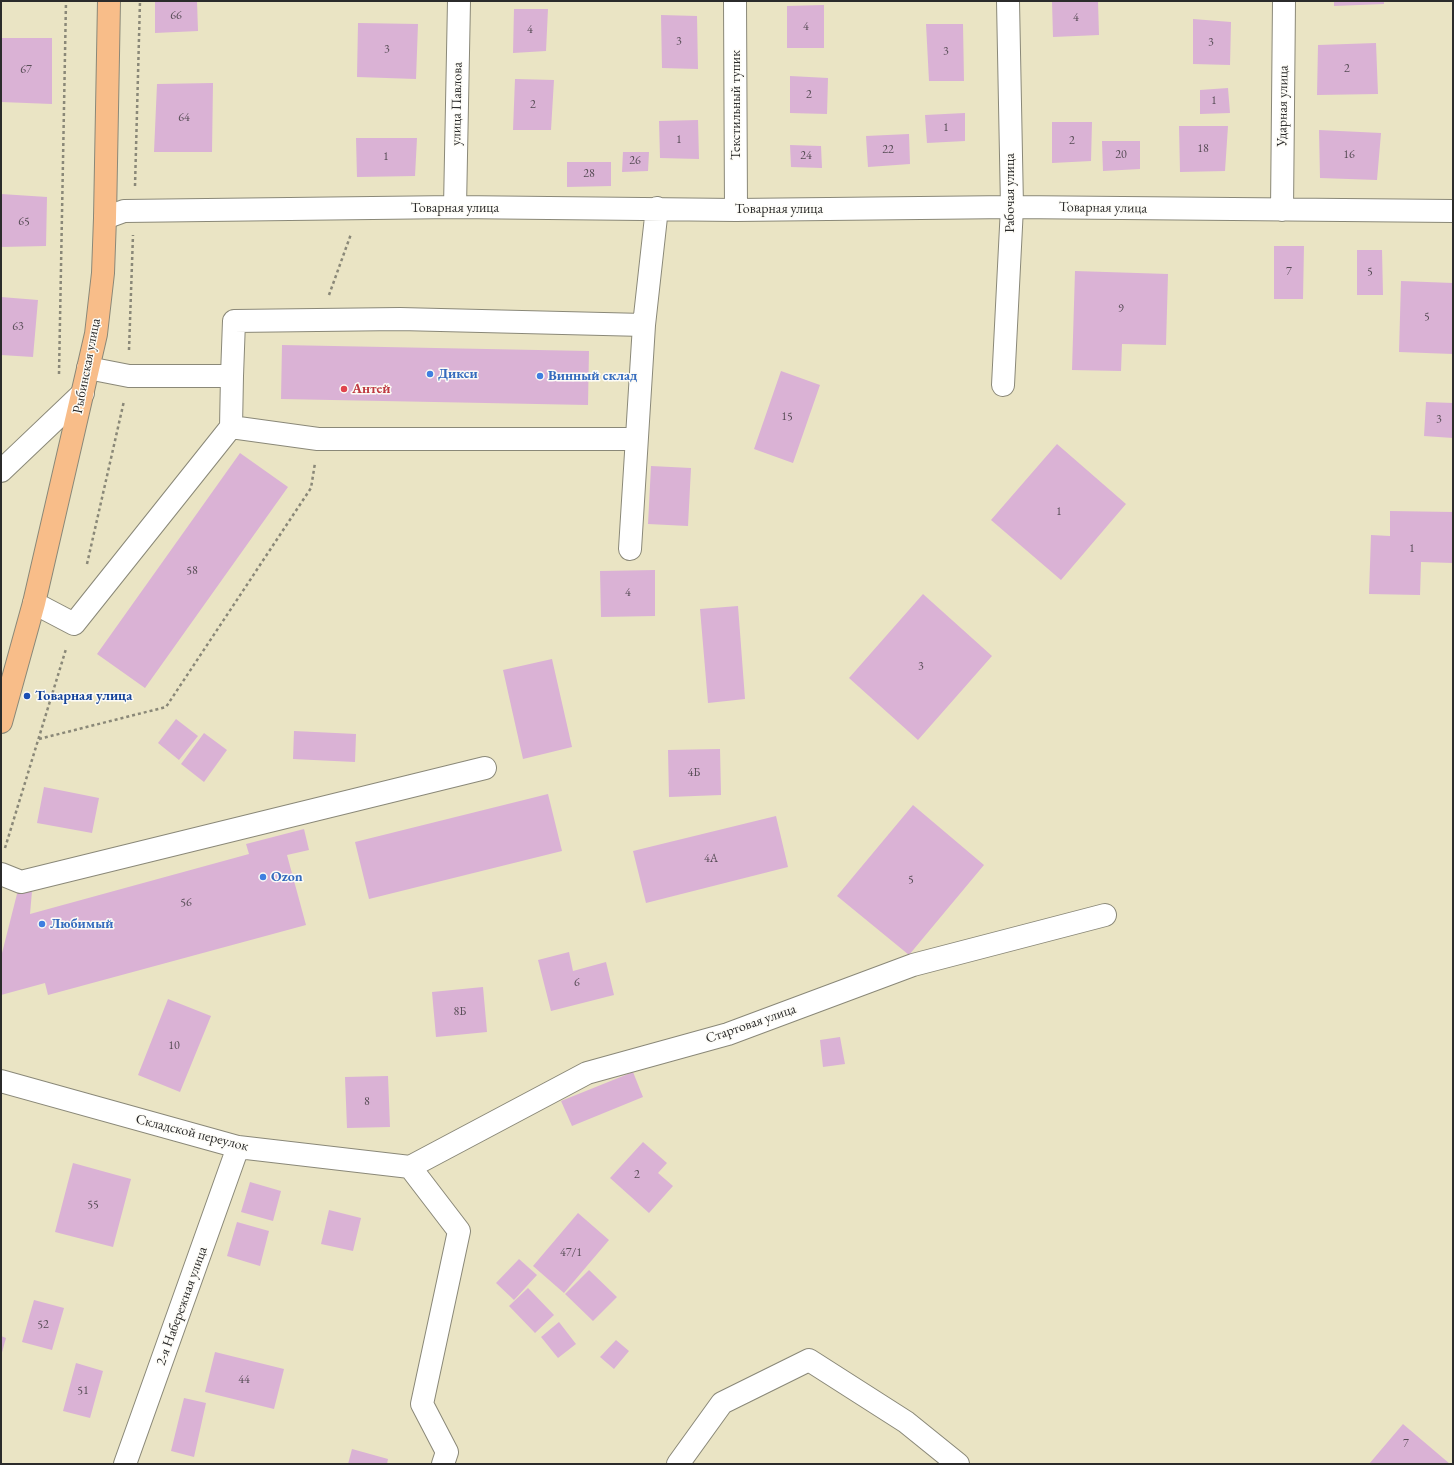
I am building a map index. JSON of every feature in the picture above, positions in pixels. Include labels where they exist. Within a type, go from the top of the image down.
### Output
[{"type":"main road","name":"Рыбинская улица","points":[[1,722],[34,603],[83,393],[96,327],[106,218],[109,1]]},
{"type":"street","name":"улица Павлова","points":[[455,208],[459,1]]},
{"type":"street","name":"Текстильный тупик","points":[[735,1],[736,210]]},
{"type":"street","name":"Рабочая улица","points":[[1003,385],[1012,207],[1008,1]]},
{"type":"street","name":"Ударная улица","points":[[1282,210],[1284,1]]},
{"type":"street","name":"Товарная улица","points":[[106,218],[124,211],[360,208],[657,208],[736,210],[1012,207],[1453,211]]},
{"type":"street","points":[[630,549],[644,325],[657,208]]},
{"type":"street","points":[[34,603],[74,624],[231,427],[234,322],[400,319],[644,325]]},
{"type":"street","points":[[88,368],[129,376],[232,376]]},
{"type":"street","points":[[1,471],[83,393]]},
{"type":"street","points":[[231,427],[318,439],[636,439]]},
{"type":"street","points":[[2,864],[21,882],[485,768]]},
{"type":"street","name":"Стартовая улица","points":[[410,1167],[587,1073],[728,1034],[913,964],[1105,915]]},
{"type":"street","name":"Складской переулок","points":[[1,1081],[238,1147],[410,1167]]},
{"type":"street","name":"2-я Набережная улица","points":[[125,1464],[238,1147]]},
{"type":"street","points":[[410,1167],[459,1231],[422,1404],[447,1452],[443,1464]]},
{"type":"street","points":[[678,1464],[722,1403],[809,1360],[906,1422],[958,1464]]},
{"type":"path","points":[[59,378],[66,1]]},
{"type":"path","points":[[320,320],[360,208]]},
{"type":"path","points":[[86,571],[125,398]]},
{"type":"path","points":[[39,740],[166,707],[311,488],[318,439]]},
{"type":"path","points":[[2,864],[74,624]]},
{"type":"building","points":[[155,1],[197,1],[198,31],[155,33]]},
{"type":"building","points":[[1052,1],[1098,1],[1099,35],[1053,37]]},
{"type":"building","points":[[1334,1],[1384,1],[1384,4],[1334,6]]},
{"type":"building","points":[[824,5],[824,48],[787,48],[787,6]]},
{"type":"building","points":[[514,9],[548,9],[546,51],[513,53]]},
{"type":"building","points":[[661,15],[697,16],[698,69],[662,68]]},
{"type":"building","points":[[1193,19],[1231,22],[1230,65],[1193,64]]},
{"type":"building","points":[[358,23],[418,24],[416,79],[357,77]]},
{"type":"building","points":[[926,24],[963,24],[964,81],[929,81]]},
{"type":"building","points":[[1,38],[52,38],[52,104],[1,102]]},
{"type":"building","points":[[1376,43],[1378,94],[1317,95],[1318,45]]},
{"type":"building","points":[[790,76],[828,78],[827,114],[790,113]]},
{"type":"building","points":[[515,79],[554,80],[551,130],[513,130]]},
{"type":"building","points":[[213,83],[212,152],[154,152],[157,84]]},
{"type":"building","points":[[1228,88],[1230,113],[1200,114],[1200,90]]},
{"type":"building","points":[[965,113],[965,141],[927,143],[925,115]]},
{"type":"building","points":[[698,120],[699,159],[660,158],[659,121]]},
{"type":"building","points":[[1052,122],[1092,122],[1091,161],[1052,163]]},
{"type":"building","points":[[1179,126],[1228,126],[1225,171],[1180,172]]},
{"type":"building","points":[[1319,130],[1381,133],[1377,180],[1320,178]]},
{"type":"building","points":[[909,134],[910,164],[868,167],[866,136]]},
{"type":"building","points":[[356,138],[417,138],[415,176],[357,177]]},
{"type":"building","points":[[1102,141],[1140,141],[1140,169],[1103,171]]},
{"type":"building","points":[[790,145],[821,146],[822,168],[791,167]]},
{"type":"building","points":[[623,152],[649,152],[648,171],[622,172]]},
{"type":"building","points":[[567,162],[611,162],[611,186],[567,187]]},
{"type":"building","points":[[1,194],[47,197],[46,246],[1,247]]},
{"type":"building","points":[[1274,246],[1304,246],[1303,299],[1274,299]]},
{"type":"building","points":[[1357,250],[1382,250],[1383,295],[1357,295]]},
{"type":"building","points":[[1075,271],[1168,274],[1166,345],[1122,344],[1121,371],[1072,370]]},
{"type":"building","points":[[1401,281],[1453,283],[1453,354],[1399,352]]},
{"type":"building","points":[[1,297],[38,300],[33,357],[1,355]]},
{"type":"building","points":[[282,345],[589,351],[588,405],[281,399]]},
{"type":"building","points":[[781,371],[820,385],[793,463],[754,449]]},
{"type":"building","points":[[1426,402],[1453,403],[1453,438],[1424,436]]},
{"type":"building","points":[[1057,444],[1126,504],[1061,580],[991,520]]},
{"type":"building","points":[[240,453],[288,487],[145,688],[97,654]]},
{"type":"building","points":[[651,466],[691,468],[688,526],[648,524]]},
{"type":"building","points":[[1390,511],[1453,512],[1453,563],[1421,562],[1420,595],[1369,594],[1371,535],[1390,536]]},
{"type":"building","points":[[655,570],[655,616],[601,617],[600,571]]},
{"type":"building","points":[[923,594],[992,656],[918,740],[849,678]]},
{"type":"building","points":[[738,606],[745,699],[708,703],[700,609]]},
{"type":"building","points":[[552,659],[572,747],[523,759],[503,670]]},
{"type":"building","points":[[176,719],[198,736],[179,760],[158,743]]},
{"type":"building","points":[[294,731],[356,734],[355,762],[293,759]]},
{"type":"building","points":[[204,733],[227,750],[204,782],[181,764]]},
{"type":"building","points":[[720,749],[721,795],[669,797],[668,750]]},
{"type":"building","points":[[44,787],[99,798],[92,833],[37,823]]},
{"type":"building","points":[[548,794],[562,851],[369,899],[355,842]]},
{"type":"building","points":[[913,805],[984,865],[909,955],[837,896]]},
{"type":"building","points":[[776,816],[788,867],[646,903],[633,851]]},
{"type":"building","points":[[304,829],[309,850],[287,855],[306,925],[48,995],[45,983],[1,995],[1,957],[18,890],[32,891],[30,914],[249,854],[246,844]]},
{"type":"building","points":[[569,952],[573,971],[606,962],[614,995],[551,1011],[538,960]]},
{"type":"building","points":[[483,987],[487,1032],[436,1037],[432,992]]},
{"type":"building","points":[[168,999],[211,1016],[180,1092],[138,1075]]},
{"type":"building","points":[[840,1037],[845,1064],[823,1067],[820,1040]]},
{"type":"building","points":[[633,1072],[643,1097],[572,1126],[561,1101]]},
{"type":"building","points":[[388,1076],[390,1127],[347,1128],[345,1077]]},
{"type":"building","points":[[643,1142],[667,1163],[658,1173],[673,1186],[649,1213],[610,1178]]},
{"type":"building","points":[[73,1163],[131,1179],[113,1247],[55,1232]]},
{"type":"building","points":[[250,1182],[281,1191],[273,1221],[241,1212]]},
{"type":"building","points":[[329,1210],[361,1218],[353,1251],[321,1244]]},
{"type":"building","points":[[578,1213],[609,1240],[564,1293],[533,1266]]},
{"type":"building","points":[[237,1222],[269,1231],[260,1266],[227,1256]]},
{"type":"building","points":[[519,1259],[537,1275],[514,1300],[496,1283]]},
{"type":"building","points":[[589,1270],[617,1297],[593,1321],[565,1294]]},
{"type":"building","points":[[528,1288],[554,1315],[535,1333],[509,1306]]},
{"type":"building","points":[[34,1300],[64,1308],[52,1350],[22,1342]]},
{"type":"building","points":[[559,1322],[576,1344],[558,1358],[541,1337]]},
{"type":"building","points":[[1,1336],[6,1338],[1,1356]]},
{"type":"building","points":[[616,1340],[629,1351],[614,1369],[600,1357]]},
{"type":"building","points":[[215,1352],[284,1369],[274,1409],[205,1392]]},
{"type":"building","points":[[76,1363],[103,1371],[90,1418],[63,1411]]},
{"type":"building","points":[[184,1398],[206,1403],[194,1457],[171,1451]]},
{"type":"building","points":[[1403,1424],[1450,1464],[1369,1464]]},
{"type":"building","points":[[352,1449],[388,1459],[387,1464],[348,1464]]},
{"type":"place","name":"Дикси","points":[[430,374]]},
{"type":"place","name":"Винный склад","points":[[540,376]]},
{"type":"place","name":"Антей","points":[[344,389]]},
{"type":"place","name":"Товарная улица","points":[[27,696]]},
{"type":"place","name":"Ozon","points":[[263,877]]},
{"type":"place","name":"Любимый","points":[[42,924]]}]
